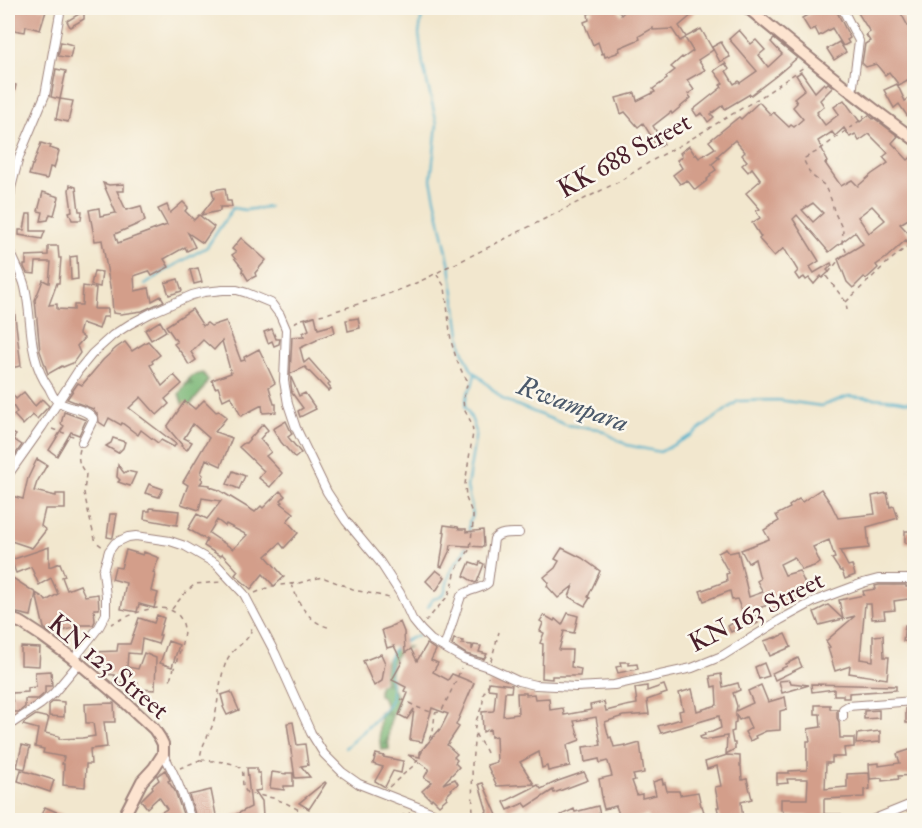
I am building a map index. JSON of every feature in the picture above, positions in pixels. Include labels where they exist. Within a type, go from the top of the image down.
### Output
[{"type":"main road","points":[[748,8],[812,62],[915,139]]},
{"type":"main road","name":"KN 123 Street","points":[[8,618],[22,623],[76,661],[154,729],[163,744],[163,754],[142,781],[122,820]]},
{"type":"street","points":[[8,217],[11,188],[19,157],[45,95],[61,8]]},
{"type":"street","points":[[842,8],[859,41],[852,93]]},
{"type":"street","points":[[8,244],[9,256],[18,267],[23,281],[33,351],[42,380],[57,401],[91,415],[93,420],[82,440]]},
{"type":"street","points":[[8,475],[42,427],[57,401],[92,354],[113,335],[130,324],[192,295],[224,290],[248,293],[271,303],[286,329]]},
{"type":"street","name":"KN 163 Street","points":[[286,329],[284,381],[288,404],[296,428],[327,492],[346,521],[380,562],[412,620],[431,640],[464,658],[518,681],[535,685],[576,687],[614,685],[692,668],[722,656],[815,601],[878,579],[915,579]]},
{"type":"street","points":[[444,648],[461,596],[488,583],[494,539],[501,534],[519,533]]},
{"type":"street","points":[[8,726],[54,694],[99,627],[106,614],[103,571],[109,551],[120,540],[136,536],[170,541],[185,546],[216,564],[245,597],[275,653],[311,733],[324,754],[342,772],[359,784],[433,813],[445,820]]},
{"type":"street","points":[[843,717],[843,709],[848,706],[915,701]]},
{"type":"street","points":[[163,754],[173,771],[191,820]]},
{"type":"street","points":[[872,820],[915,803]]},
{"type":"path","name":"KK 688 Street","points":[[286,329],[303,318],[327,313],[401,289],[453,266],[620,181],[764,95],[812,62]]},
{"type":"path","points":[[847,310],[846,302],[826,276],[846,251],[842,243],[843,230],[824,185],[811,175],[803,159],[862,119],[871,108]]},
{"type":"path","points":[[846,302],[888,262],[915,242]]},
{"type":"path","points":[[421,630],[427,629],[426,621],[448,596],[456,568],[470,549],[473,523],[473,515],[466,498],[465,484],[473,433],[463,400],[468,381],[457,361],[451,341],[445,287],[436,273]]},
{"type":"path","points":[[56,431],[82,440],[78,461],[86,474],[84,493],[96,542],[109,551]]},
{"type":"path","points":[[172,610],[195,584],[221,582],[216,564]]},
{"type":"path","points":[[245,597],[272,586],[322,577],[358,591],[386,598],[401,597]]},
{"type":"path","points":[[292,584],[306,613],[323,626],[332,628]]},
{"type":"path","points":[[99,627],[151,608],[172,610],[180,617],[184,628],[170,680]]},
{"type":"path","points":[[200,760],[203,744],[212,729],[215,718],[225,666],[233,650],[247,640],[251,633],[253,611]]},
{"type":"path","points":[[473,820],[472,764],[475,730],[483,694],[489,683],[488,667],[493,659],[498,632]]},
{"type":"path","points":[[401,699],[435,713],[442,711],[455,687],[464,658]]},
{"type":"path","points":[[383,794],[417,761],[433,732],[435,713]]},
{"type":"path","points":[[475,730],[487,753]]},
{"type":"path","points":[[173,771],[200,760],[229,763],[239,767],[247,793],[286,803],[310,819],[344,814],[362,820]]},
{"type":"path","points":[[392,820],[403,814],[422,809]]},
{"type":"green space","points":[[203,373],[208,380],[203,390],[190,405],[183,406],[179,394],[191,376]]},
{"type":"green space","points":[[409,647],[397,655],[392,668],[391,682],[397,706],[390,724],[389,749],[381,750],[380,712],[386,707],[382,696],[379,695],[379,686],[384,682],[386,661],[392,656],[392,652],[398,648]]},
{"type":"building","points":[[9,8],[47,8],[40,30],[26,26],[25,32],[8,29]]},
{"type":"building","points":[[591,8],[617,8],[621,15],[628,8],[701,8],[692,13],[679,26],[686,37],[701,29],[713,50],[698,60],[705,70],[687,80],[694,90],[688,94],[691,98],[653,126],[664,144],[658,147],[643,123],[638,127],[625,112],[621,114],[616,98],[635,93],[637,101],[655,92],[653,89],[675,70],[671,67],[693,51],[685,38],[680,41],[672,29],[653,30],[653,28],[639,36],[640,39],[619,48],[620,51],[617,53],[605,57],[598,42],[593,45],[584,22],[589,20],[588,14],[593,12]]},
{"type":"building","points":[[820,8],[835,8],[850,38],[847,40],[849,43],[843,46],[832,28],[819,36],[815,28],[810,31],[802,18]]},
{"type":"building","points":[[855,8],[898,8],[915,39],[915,86],[909,79],[899,85],[889,72],[885,75],[876,64],[866,67],[862,63],[865,44],[870,41],[866,35],[870,32]]},
{"type":"building","points":[[84,11],[84,19],[70,27],[67,21]]},
{"type":"building","points":[[739,30],[751,44],[756,40],[765,50],[759,55],[768,67],[782,54],[771,42],[774,39],[797,58],[751,95],[725,109],[723,105],[711,114],[714,117],[708,122],[702,113],[697,116],[693,110],[722,87],[720,85],[723,83],[714,71],[725,63],[729,69],[726,71],[734,84],[739,81],[740,83],[757,71],[729,39]]},
{"type":"building","points":[[61,42],[73,45],[70,58],[58,56]]},
{"type":"building","points":[[721,42],[730,57],[720,62],[712,47]]},
{"type":"building","points":[[839,42],[846,52],[834,60],[827,49]]},
{"type":"building","points":[[56,69],[66,71],[60,99],[51,97]]},
{"type":"building","points":[[801,72],[815,92],[824,83],[833,87],[820,100],[824,106],[817,112],[825,125],[839,114],[834,107],[844,100],[860,122],[869,115],[898,136],[892,143],[908,160],[915,154],[915,215],[900,224],[913,238],[908,243],[906,240],[876,265],[878,268],[853,288],[847,282],[838,259],[863,244],[855,232],[829,252],[797,215],[793,219],[819,261],[810,267],[814,273],[831,263],[832,265],[827,270],[829,272],[822,278],[821,276],[814,284],[809,278],[806,280],[804,277],[799,280],[795,274],[798,271],[784,248],[774,256],[759,239],[761,237],[752,223],[760,218],[756,211],[760,209],[746,193],[761,180],[752,168],[748,172],[742,165],[747,161],[742,155],[745,152],[735,140],[717,156],[719,158],[712,164],[716,170],[695,190],[687,180],[680,184],[673,175],[682,168],[677,160],[682,157],[680,153],[689,146],[699,158],[715,148],[709,141],[739,117],[741,119],[759,102],[771,115],[773,112],[789,127],[791,125],[794,127],[803,119],[793,107],[797,103],[794,98],[805,89],[796,75]],"holes":[[[844,128],[850,137],[855,134],[859,141],[869,134],[888,153],[883,157],[888,163],[858,186],[852,180],[841,186],[825,163],[827,162],[825,155],[818,141],[832,132],[835,136]],[[813,203],[823,213],[813,222],[802,210]],[[872,206],[885,220],[869,233],[858,217]]]},
{"type":"building","points":[[8,83],[16,85],[10,109],[8,109]]},
{"type":"building","points":[[897,84],[905,101],[915,94],[915,112],[908,117],[899,104],[894,108],[884,90]]},
{"type":"building","points":[[60,99],[73,101],[68,122],[56,119]]},
{"type":"building","points":[[41,143],[59,151],[54,168],[50,167],[47,179],[29,175]]},
{"type":"building","points":[[103,183],[124,184],[124,191],[117,191],[126,210],[141,206],[145,221],[115,234],[118,243],[167,225],[158,209],[167,205],[170,213],[183,202],[188,207],[185,211],[194,220],[199,215],[214,227],[203,243],[188,233],[195,247],[187,251],[185,247],[164,259],[169,267],[152,276],[149,271],[134,276],[135,291],[149,288],[152,301],[161,296],[164,301],[142,311],[113,313],[102,240],[95,241],[89,210],[99,208],[100,216],[116,213]]},
{"type":"building","points":[[70,185],[76,187],[79,211],[82,211],[81,220],[72,220],[69,212],[72,211]]},
{"type":"building","points":[[225,188],[227,201],[231,201],[232,207],[220,207],[220,211],[201,215],[214,198],[212,190]]},
{"type":"building","points":[[43,192],[59,197],[54,215],[50,214],[48,220],[41,221],[43,212],[38,211]]},
{"type":"building","points":[[27,214],[31,214],[31,231],[45,231],[42,239],[19,235],[19,230],[24,230]]},
{"type":"building","points":[[241,238],[266,260],[255,273],[256,276],[248,280],[232,255],[236,252],[232,249]]},
{"type":"building","points":[[48,246],[58,246],[59,258],[61,258],[59,283],[57,283],[49,305],[57,304],[57,309],[74,310],[74,305],[82,305],[83,286],[96,288],[94,309],[108,309],[108,317],[103,317],[99,329],[82,323],[79,334],[84,338],[77,346],[80,353],[73,363],[48,374],[40,351],[35,300],[43,280],[49,283],[51,262],[36,262],[35,274],[27,273],[24,265],[26,265],[26,256],[48,255]]},
{"type":"building","points":[[77,256],[78,279],[71,280],[70,257]]},
{"type":"building","points":[[198,268],[202,282],[194,284],[190,270]]},
{"type":"building","points":[[94,271],[102,272],[100,287],[91,285]]},
{"type":"building","points":[[178,279],[182,291],[169,295],[165,283]]},
{"type":"building","points":[[14,308],[21,366],[10,368],[8,309]]},
{"type":"building","points":[[192,309],[203,326],[207,323],[211,326],[226,321],[241,361],[259,349],[275,383],[269,387],[274,404],[276,404],[276,412],[263,413],[262,405],[241,416],[231,396],[223,400],[218,387],[215,388],[212,380],[231,373],[222,341],[214,350],[203,340],[191,352],[196,360],[189,365],[174,344],[177,342],[166,326]]},
{"type":"building","points":[[315,316],[318,329],[333,325],[335,332],[300,348],[304,363],[309,359],[330,383],[328,385],[331,389],[328,391],[305,367],[290,374],[292,337],[304,336],[303,333],[309,330],[305,319]]},
{"type":"building","points":[[358,318],[360,328],[348,331],[346,320]]},
{"type":"building","points":[[160,321],[166,331],[151,340],[145,330]]},
{"type":"building","points":[[272,329],[276,339],[280,339],[279,344],[274,346],[272,341],[268,343],[264,332]]},
{"type":"building","points":[[148,341],[160,355],[150,365],[162,386],[174,375],[182,384],[165,399],[169,404],[157,415],[141,397],[129,408],[176,444],[174,447],[161,440],[158,443],[141,430],[138,435],[122,423],[121,425],[109,418],[105,426],[99,422],[98,415],[93,409],[67,399],[78,383],[82,385],[116,348],[125,342],[132,351]]},
{"type":"building","points":[[290,375],[299,396],[305,393],[316,409],[300,417],[298,411],[303,408],[292,393]]},
{"type":"building","points":[[24,392],[35,406],[42,399],[49,406],[37,419],[33,415],[23,425],[14,415],[17,412],[8,396],[12,393],[16,399]]},
{"type":"building","points":[[204,400],[216,412],[219,411],[227,417],[215,432],[232,438],[221,466],[206,459],[201,473],[203,480],[200,484],[210,485],[255,512],[261,506],[263,508],[280,491],[285,496],[281,503],[294,513],[287,521],[298,533],[284,548],[280,543],[266,556],[284,577],[274,586],[263,574],[251,589],[235,575],[238,571],[222,554],[220,556],[204,546],[207,540],[188,529],[197,514],[207,519],[221,501],[202,498],[199,510],[181,504],[188,485],[183,482],[209,438],[193,424],[184,438],[192,442],[187,450],[181,446],[167,427],[185,401],[195,409]],"holes":[[[217,520],[225,526],[226,524],[247,535],[233,549],[209,533]]]},
{"type":"building","points":[[64,412],[86,420],[79,435],[71,432],[57,456],[49,450],[64,426],[61,424]]},
{"type":"building","points":[[286,421],[292,434],[288,437],[301,453],[295,458],[273,429]]},
{"type":"building","points":[[263,424],[268,430],[260,439],[271,452],[266,456],[282,473],[270,487],[259,478],[264,471],[239,447],[246,443]]},
{"type":"building","points":[[8,431],[16,435],[13,439],[22,445],[8,465]]},
{"type":"building","points":[[113,438],[125,442],[118,453],[106,446]]},
{"type":"building","points":[[37,459],[47,465],[34,491],[56,496],[56,494],[65,494],[65,509],[45,509],[41,526],[46,530],[32,548],[8,540],[8,522],[11,512],[8,511],[8,495],[23,499],[28,478]]},
{"type":"building","points":[[118,465],[124,473],[127,471],[136,473],[130,486],[118,482],[120,480],[117,477]]},
{"type":"building","points":[[233,471],[245,476],[239,489],[227,484]]},
{"type":"building","points":[[149,484],[163,489],[159,497],[145,493]]},
{"type":"building","points":[[821,489],[838,518],[875,514],[872,496],[887,493],[890,507],[894,506],[898,518],[867,527],[869,548],[840,551],[848,566],[852,565],[855,575],[845,579],[842,571],[832,559],[835,558],[829,540],[813,547],[820,563],[814,566],[802,570],[794,557],[780,564],[785,575],[799,571],[806,586],[793,593],[796,601],[772,613],[768,605],[753,610],[758,623],[749,627],[748,623],[731,632],[728,626],[744,616],[737,599],[732,600],[730,591],[704,601],[700,591],[727,581],[726,574],[729,573],[718,553],[726,549],[729,553],[738,551],[749,597],[763,592],[757,581],[760,579],[755,559],[748,563],[741,550],[769,539],[764,530],[779,521],[776,515],[790,508],[789,506],[799,499],[802,502]]},
{"type":"building","points":[[150,508],[179,511],[177,525],[144,519],[145,511],[150,511]]},
{"type":"building","points":[[110,514],[117,514],[112,538],[107,537]]},
{"type":"building","points":[[444,525],[466,529],[466,532],[483,530],[484,547],[451,545],[450,552],[442,567],[440,566]]},
{"type":"building","points":[[905,531],[915,531],[915,543],[905,543]]},
{"type":"building","points":[[49,547],[49,567],[60,563],[67,590],[80,585],[85,596],[98,594],[99,609],[94,609],[93,625],[73,625],[74,628],[53,635],[44,628],[36,593],[46,601],[58,594],[51,578],[39,585],[31,567],[16,573],[11,560]]},
{"type":"building","points":[[562,548],[582,558],[600,571],[585,606],[569,597],[573,586],[558,598],[547,586],[549,583],[544,577],[555,568],[559,561],[555,559]]},
{"type":"building","points":[[126,550],[143,555],[144,552],[159,558],[153,573],[155,574],[151,591],[158,593],[154,608],[139,604],[137,612],[121,609],[126,583],[112,579],[115,567],[121,568]]},
{"type":"building","points":[[470,562],[484,564],[475,583],[464,576]]},
{"type":"building","points":[[436,570],[445,577],[436,591],[426,581]]},
{"type":"building","points":[[8,575],[36,593],[31,616],[15,613],[8,608]]},
{"type":"building","points":[[879,585],[915,587],[915,598],[894,601],[895,610],[884,611],[885,618],[872,619],[871,604],[865,604],[860,659],[873,661],[873,636],[883,635],[884,657],[889,657],[887,679],[849,673],[850,666],[835,671],[828,648],[830,647],[826,641],[855,616],[843,619],[839,600],[864,595],[863,591],[876,589],[875,586]]},
{"type":"building","points":[[828,605],[843,619],[819,625],[814,612]]},
{"type":"building","points":[[568,613],[578,616],[574,633],[564,631],[559,650],[572,650],[571,667],[581,669],[580,676],[542,678],[543,644],[540,643],[544,633],[540,631],[543,623],[540,621],[544,615],[554,621],[555,619],[562,625]]},
{"type":"building","points":[[157,615],[164,618],[158,644],[142,639],[140,654],[128,653],[127,667],[138,669],[144,653],[156,658],[155,690],[138,689],[138,683],[114,681],[115,675],[104,674],[104,665],[94,665],[93,652],[117,651],[118,644],[130,644],[139,618],[154,623]]},
{"type":"building","points":[[400,622],[404,632],[405,653],[411,649],[417,661],[427,644],[436,650],[431,660],[438,663],[433,672],[448,680],[452,674],[474,683],[456,725],[459,727],[447,745],[457,754],[454,757],[459,767],[443,784],[455,779],[458,784],[451,789],[447,798],[439,805],[422,791],[432,782],[424,778],[429,769],[408,755],[420,757],[420,752],[441,728],[448,714],[432,708],[422,742],[410,740],[414,709],[407,719],[399,715],[408,693],[404,691],[406,687],[392,680],[402,662],[394,646],[387,648],[382,630]]},
{"type":"building","points":[[905,625],[915,626],[915,643],[903,641]]},
{"type":"building","points":[[785,634],[791,647],[770,656],[764,641]]},
{"type":"building","points":[[454,639],[463,641],[462,644],[472,645],[472,650],[474,645],[481,646],[479,652],[487,654],[484,659],[466,654],[452,645]]},
{"type":"building","points":[[168,641],[179,645],[172,667],[160,663]]},
{"type":"building","points":[[21,647],[40,648],[39,666],[21,665]]},
{"type":"building","points":[[381,654],[385,663],[382,681],[374,686],[363,661]]},
{"type":"building","points":[[798,658],[802,667],[775,680],[772,673]]},
{"type":"building","points":[[620,662],[629,662],[629,665],[637,664],[638,669],[618,673],[616,667],[621,666]]},
{"type":"building","points":[[764,663],[769,676],[759,679],[755,667]]},
{"type":"building","points":[[51,671],[52,686],[45,686],[45,693],[38,699],[25,699],[25,707],[19,712],[13,712],[12,693],[28,692],[28,688],[36,687],[35,672]]},
{"type":"building","points":[[721,674],[723,687],[738,683],[740,690],[733,693],[737,706],[736,711],[753,703],[748,691],[761,685],[768,702],[785,697],[787,709],[780,711],[780,730],[766,731],[750,741],[745,732],[751,728],[746,717],[739,720],[736,715],[734,731],[731,732],[735,749],[726,754],[727,736],[705,740],[700,737],[705,735],[704,733],[721,728],[719,716],[661,733],[658,726],[681,719],[679,711],[683,710],[679,693],[692,689],[697,711],[717,705],[716,686],[712,687],[710,676]]},
{"type":"building","points":[[790,680],[791,683],[809,685],[782,693],[779,681]]},
{"type":"building","points":[[489,682],[512,685],[511,692],[505,692],[503,716],[518,714],[517,693],[534,694],[535,699],[549,698],[550,710],[563,708],[564,715],[591,710],[590,705],[604,702],[606,711],[637,704],[635,688],[647,686],[647,691],[664,685],[667,693],[647,700],[649,714],[623,716],[605,722],[609,738],[611,737],[614,747],[626,745],[626,747],[640,743],[644,773],[633,775],[635,780],[632,781],[637,795],[642,794],[642,798],[656,795],[653,782],[662,779],[667,791],[679,791],[680,795],[698,792],[704,812],[678,820],[648,820],[648,815],[634,820],[621,820],[616,806],[604,809],[599,779],[612,776],[608,762],[600,763],[599,759],[585,762],[583,747],[601,745],[596,717],[574,721],[580,740],[567,745],[570,766],[548,771],[547,766],[542,768],[539,752],[520,762],[534,784],[497,786],[487,765],[497,762],[496,736],[491,737],[490,729],[483,732],[482,712],[494,710],[496,690],[488,689]]},
{"type":"building","points":[[811,684],[896,686],[896,690],[849,693],[849,698],[843,698],[843,695],[834,695],[834,689],[812,692]]},
{"type":"building","points":[[231,692],[239,710],[227,715],[221,695]]},
{"type":"building","points":[[54,701],[64,702],[64,717],[49,716],[49,705]]},
{"type":"building","points":[[114,703],[115,722],[104,722],[107,747],[90,749],[91,764],[86,764],[85,787],[63,785],[64,757],[43,753],[44,749],[35,747],[38,729],[23,725],[24,723],[36,715],[49,718],[45,733],[59,736],[59,739],[95,736],[93,723],[86,723],[85,704]]},
{"type":"building","points":[[815,705],[830,705],[830,709],[837,709],[840,738],[854,738],[854,747],[844,748],[845,757],[832,757],[832,763],[826,763],[825,789],[847,787],[847,774],[869,773],[870,789],[864,790],[864,797],[824,799],[824,814],[841,814],[841,820],[808,820],[808,816],[783,816],[783,810],[781,810],[781,799],[807,799],[808,779],[787,779],[788,783],[777,784],[777,773],[807,770],[807,741],[810,741],[808,729],[821,727],[820,714],[815,714]]},
{"type":"building","points":[[915,707],[915,723],[906,723],[906,708]]},
{"type":"building","points":[[879,710],[879,718],[864,719],[864,711]]},
{"type":"building","points":[[293,722],[297,745],[305,744],[308,765],[301,766],[310,777],[295,778],[287,723]]},
{"type":"building","points":[[880,731],[880,742],[856,744],[857,734]]},
{"type":"building","points":[[22,745],[30,747],[25,769],[17,767]]},
{"type":"building","points":[[915,748],[915,775],[898,776],[899,779],[882,781],[882,778],[870,779],[869,764],[879,763],[879,766],[900,763],[897,754]]},
{"type":"building","points":[[376,754],[403,761],[401,773],[393,771],[385,787],[375,781],[383,767],[373,764]]},
{"type":"building","points":[[727,755],[740,756],[742,780],[747,779],[752,799],[741,802],[743,820],[720,820],[715,787],[721,786],[717,766],[707,769],[705,762]]},
{"type":"building","points":[[247,768],[257,768],[257,773],[260,773],[261,790],[255,791],[262,801],[263,817],[258,820],[225,820],[251,807]]},
{"type":"building","points":[[21,770],[54,780],[50,792],[18,781]]},
{"type":"building","points":[[165,770],[185,820],[162,820],[158,814],[167,809],[159,797],[147,808],[141,800],[159,780],[157,776]]},
{"type":"building","points":[[272,772],[293,773],[293,786],[284,786],[284,790],[270,788]]},
{"type":"building","points":[[584,772],[588,780],[554,793],[553,790],[527,807],[524,803],[508,810],[504,802],[538,785],[541,789]]},
{"type":"building","points":[[325,782],[309,809],[299,803]]},
{"type":"building","points":[[483,783],[499,820],[490,820],[486,812],[479,784]]},
{"type":"building","points":[[211,790],[217,820],[197,820],[189,795]]},
{"type":"building","points":[[598,806],[600,815],[580,820],[564,820],[561,815],[574,809],[575,812]]},
{"type":"building","points":[[45,807],[63,815],[61,820],[39,819]]},
{"type":"waterway","name":"Rwampara","points":[[423,8],[419,34],[423,65],[437,124],[431,180],[450,266],[462,348],[471,369],[504,400],[566,425],[599,429],[627,445],[660,452],[692,435],[738,401],[778,400],[821,406],[849,396],[914,403]]},
{"type":"waterway","points":[[145,285],[207,247],[233,208],[245,210],[269,207]]},
{"type":"waterway","points":[[469,533],[469,522],[473,515],[467,487],[476,432],[465,406],[475,374]]},
{"type":"waterway","points":[[428,607],[433,599],[445,592],[454,565],[467,544]]},
{"type":"waterway","points":[[403,642],[418,635]]},
{"type":"waterway","points":[[345,748],[377,718],[391,700],[389,661],[396,646]]}]
